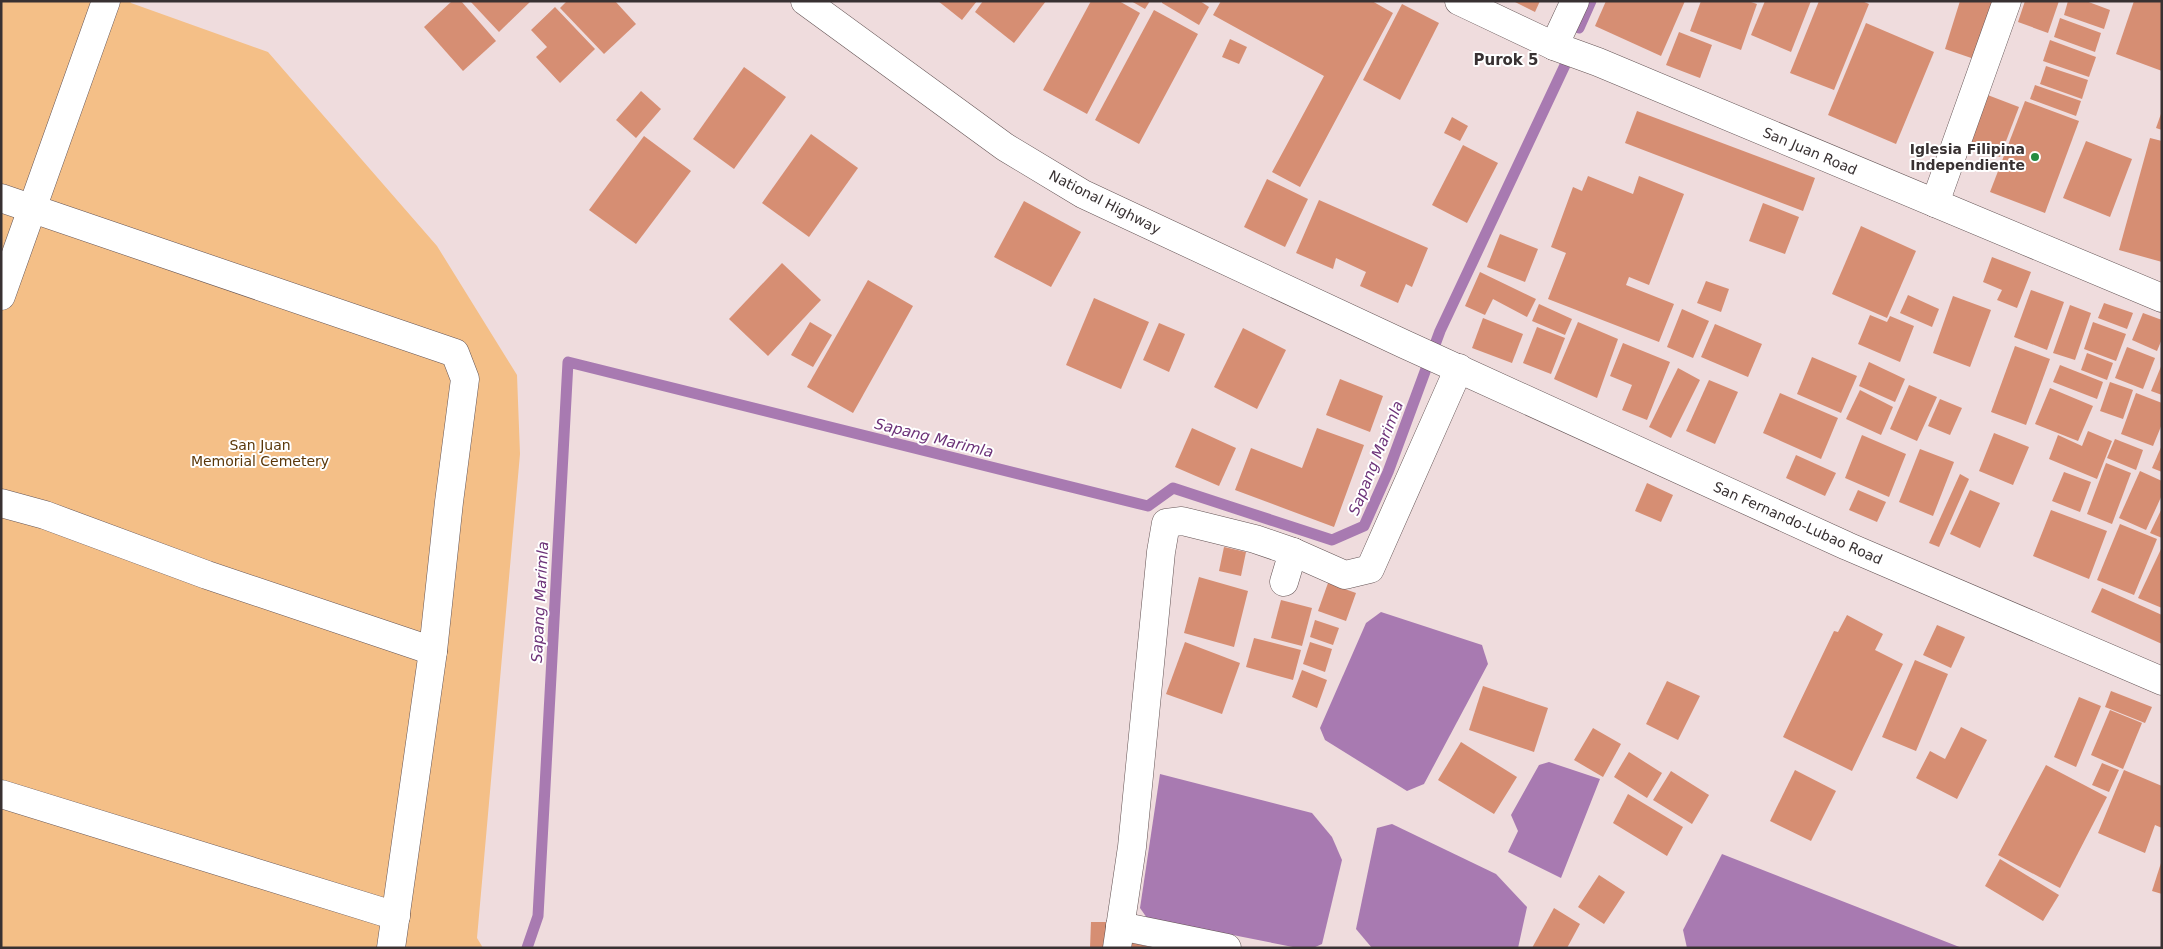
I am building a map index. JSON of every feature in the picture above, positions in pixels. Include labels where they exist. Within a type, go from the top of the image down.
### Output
[{"type":"street","points":[[1,296],[106,1]]},
{"type":"street","name":"National Highway","points":[[806,1],[1004,147],[1083,194],[1448,364]]},
{"type":"street","name":"San Juan Road","points":[[1459,1],[1554,46],[1607,66],[2162,298]]},
{"type":"street","points":[[1554,46],[1575,1]]},
{"type":"street","points":[[1935,203],[2007,1]]},
{"type":"street","points":[[1,198],[455,352],[465,379],[449,502],[433,651],[392,948]]},
{"type":"street","points":[[1227,948],[1118,937],[1132,847],[1161,552],[1166,524],[1182,521],[1255,539],[1293,552],[1345,575],[1370,569],[1448,364]]},
{"type":"street","name":"San Fernando-Lubao Road","points":[[1448,364],[1847,546],[2162,681]]},
{"type":"street","points":[[1,503],[45,515],[207,575],[433,651]]},
{"type":"street","points":[[1284,582],[1293,552]]},
{"type":"street","points":[[1,794],[396,916]]},
{"type":"green space","name":"San Juan Memorial Cemetery","points":[[1,1],[130,1],[131,3],[268,52],[437,246],[517,375],[520,454],[477,938],[483,948],[1,948]]},
{"type":"shaded area","points":[[1381,612],[1482,645],[1488,664],[1424,784],[1407,791],[1325,740],[1320,728],[1366,623]]},
{"type":"shaded area","points":[[1549,762],[1600,779],[1561,878],[1508,852],[1518,831],[1511,815],[1539,765]]},
{"type":"shaded area","points":[[1160,774],[1312,813],[1332,837],[1342,860],[1322,944],[1313,948],[1298,948],[1147,918],[1140,908]]},
{"type":"shaded area","points":[[1392,824],[1496,874],[1527,907],[1518,948],[1372,948],[1356,929],[1377,828]]},
{"type":"shaded area","points":[[1722,854],[1962,948],[1687,948],[1683,930]]},
{"type":"building","points":[[452,1],[461,1],[496,41],[463,71],[424,27]]},
{"type":"building","points":[[470,1],[531,1],[499,32]]},
{"type":"building","points":[[567,1],[615,1],[636,24],[604,54],[560,8]]},
{"type":"building","points":[[938,1],[977,1],[962,20]]},
{"type":"building","points":[[983,1],[1046,1],[1014,43],[975,12]]},
{"type":"building","points":[[1091,1],[1119,1],[1140,13],[1087,114],[1043,90]]},
{"type":"building","points":[[1131,1],[1150,1],[1145,9]]},
{"type":"building","points":[[1162,1],[1200,1],[1209,7],[1199,25],[1162,3]]},
{"type":"building","points":[[1221,1],[1372,1],[1393,13],[1300,187],[1272,172],[1324,76],[1213,15]]},
{"type":"building","points":[[1513,1],[1540,1],[1535,12]]},
{"type":"building","points":[[1606,1],[1685,1],[1661,56],[1595,26]]},
{"type":"building","points":[[1701,1],[1748,1],[1757,4],[1741,50],[1690,31]]},
{"type":"building","points":[[1765,1],[1811,1],[1791,52],[1751,35]]},
{"type":"building","points":[[1819,1],[1862,1],[1869,4],[1834,90],[1790,73]]},
{"type":"building","points":[[1960,1],[1996,1],[1983,62],[1945,49]]},
{"type":"building","points":[[2025,1],[2059,1],[2048,33],[2018,22]]},
{"type":"building","points":[[2068,1],[2086,1],[2110,10],[2104,29],[2064,15]]},
{"type":"building","points":[[2134,1],[2162,1],[2162,71],[2116,54]]},
{"type":"building","points":[[1402,4],[1439,23],[1400,100],[1363,80]]},
{"type":"building","points":[[555,7],[595,49],[560,83],[536,57],[547,47],[531,30]]},
{"type":"building","points":[[1154,10],[1198,34],[1139,144],[1095,120]]},
{"type":"building","points":[[2060,18],[2101,33],[2095,52],[2054,37]]},
{"type":"building","points":[[1866,23],[1934,52],[1896,144],[1828,115]]},
{"type":"building","points":[[1679,32],[1712,45],[1700,78],[1666,65]]},
{"type":"building","points":[[1230,39],[1247,47],[1239,64],[1222,57]]},
{"type":"building","points":[[2050,40],[2096,57],[2089,77],[2043,61]]},
{"type":"building","points":[[2046,66],[2088,80],[2082,99],[2040,84]]},
{"type":"building","points":[[744,67],[786,97],[734,169],[693,139]]},
{"type":"building","points":[[2035,85],[2081,101],[2076,116],[2030,99]]},
{"type":"building","points":[[641,91],[661,109],[636,138],[616,120]]},
{"type":"building","points":[[1985,94],[2019,107],[2000,157],[1966,145]]},
{"type":"building","name":"Iglesia Filipina Independiente","points":[[2025,101],[2079,121],[2045,213],[1990,192]]},
{"type":"building","points":[[1637,111],[1815,178],[1803,211],[1625,143]]},
{"type":"building","points":[[2162,111],[2162,130],[2156,128]]},
{"type":"building","points":[[1452,117],[1468,126],[1460,141],[1444,133]]},
{"type":"building","points":[[811,134],[858,168],[809,237],[762,203]]},
{"type":"building","points":[[644,136],[691,171],[636,244],[589,210]]},
{"type":"building","points":[[2150,138],[2162,141],[2162,262],[2119,250]]},
{"type":"building","points":[[2086,141],[2132,159],[2110,217],[2063,198]]},
{"type":"building","points":[[1463,145],[1498,163],[1467,223],[1432,205]]},
{"type":"building","points":[[1588,176],[1633,194],[1639,176],[1684,194],[1649,285],[1629,277],[1626,285],[1674,304],[1659,342],[1548,299],[1566,253],[1551,247],[1573,187],[1582,191]]},
{"type":"building","points":[[1267,179],[1308,199],[1285,247],[1244,227]]},
{"type":"building","points":[[1319,200],[1428,248],[1412,287],[1406,284],[1398,303],[1360,286],[1366,272],[1336,258],[1333,269],[1296,253]]},
{"type":"building","points":[[1024,201],[1081,232],[1051,287],[994,257]]},
{"type":"building","points":[[1763,203],[1799,217],[1785,254],[1749,241]]},
{"type":"building","points":[[1861,226],[1916,251],[1887,318],[1832,294]]},
{"type":"building","points":[[1500,234],[1538,249],[1525,282],[1487,267]]},
{"type":"building","points":[[1992,257],[2031,272],[2017,308],[1997,300],[2002,290],[1983,282]]},
{"type":"building","points":[[782,263],[821,300],[768,356],[729,319]]},
{"type":"building","points":[[1480,272],[1536,299],[1527,317],[1493,299],[1485,315],[1465,306]]},
{"type":"building","points":[[868,280],[913,306],[853,413],[807,387]]},
{"type":"building","points":[[1706,281],[1729,289],[1721,312],[1697,303]]},
{"type":"building","points":[[2031,290],[2064,302],[2047,350],[2014,337]]},
{"type":"building","points":[[1908,295],[1939,309],[1932,327],[1900,313]]},
{"type":"building","points":[[1953,296],[1991,310],[1970,367],[1933,353]]},
{"type":"building","points":[[1094,298],[1149,322],[1121,389],[1066,365]]},
{"type":"building","points":[[2104,303],[2133,313],[2127,329],[2098,318]]},
{"type":"building","points":[[1539,304],[1572,319],[1565,335],[1532,321]]},
{"type":"building","points":[[2070,305],[2091,313],[2075,360],[2053,353]]},
{"type":"building","points":[[1682,309],[1709,321],[1693,358],[1667,347]]},
{"type":"building","points":[[2143,313],[2162,320],[2162,339],[2157,351],[2132,340]]},
{"type":"building","points":[[1870,315],[1887,322],[1890,316],[1914,326],[1900,362],[1858,344]]},
{"type":"building","points":[[1483,318],[1523,334],[1512,363],[1472,348]]},
{"type":"building","points":[[810,322],[832,335],[813,367],[791,355]]},
{"type":"building","points":[[1578,322],[1618,339],[1597,398],[1554,379]]},
{"type":"building","points":[[2093,322],[2126,334],[2116,361],[2084,349]]},
{"type":"building","points":[[1159,323],[1185,334],[1169,372],[1143,360]]},
{"type":"building","points":[[1715,324],[1762,344],[1748,377],[1701,357]]},
{"type":"building","points":[[1537,327],[1565,338],[1551,374],[1523,363]]},
{"type":"building","points":[[1243,328],[1286,350],[1257,409],[1214,387]]},
{"type":"building","points":[[1623,343],[1670,362],[1647,420],[1622,410],[1632,385],[1610,376]]},
{"type":"building","points":[[2015,346],[2050,359],[2026,425],[1991,412]]},
{"type":"building","points":[[2127,347],[2155,358],[2143,389],[2115,378]]},
{"type":"building","points":[[2087,353],[2113,363],[2107,380],[2081,370]]},
{"type":"building","points":[[1812,357],[1857,376],[1841,413],[1797,394]]},
{"type":"building","points":[[1869,362],[1905,379],[1895,402],[1859,386]]},
{"type":"building","points":[[2162,364],[2162,395],[2151,391]]},
{"type":"building","points":[[2060,365],[2103,382],[2097,399],[2053,382]]},
{"type":"building","points":[[1678,368],[1700,380],[1671,438],[1649,427]]},
{"type":"building","points":[[1340,379],[1383,396],[1370,432],[1326,415]]},
{"type":"building","points":[[1709,380],[1738,392],[1715,444],[1686,431]]},
{"type":"building","points":[[2110,382],[2133,390],[2123,419],[2100,411]]},
{"type":"building","points":[[1909,385],[1937,397],[1917,441],[1890,429]]},
{"type":"building","points":[[2050,388],[2093,406],[2078,441],[2035,424]]},
{"type":"building","points":[[1860,390],[1893,407],[1881,435],[1846,419]]},
{"type":"building","points":[[1780,393],[1838,418],[1821,459],[1763,433]]},
{"type":"building","points":[[2136,393],[2162,403],[2162,424],[2153,446],[2121,434]]},
{"type":"building","points":[[1940,399],[1962,408],[1950,435],[1928,426]]},
{"type":"building","points":[[1192,428],[1236,448],[1219,486],[1175,467]]},
{"type":"building","points":[[1317,428],[1364,445],[1334,527],[1235,490],[1251,448],[1302,468]]},
{"type":"building","points":[[2088,431],[2112,441],[2097,479],[2049,459],[2058,435],[2082,446]]},
{"type":"building","points":[[1994,433],[2029,447],[2013,485],[1979,471]]},
{"type":"building","points":[[1862,435],[1906,454],[1889,497],[1845,478]]},
{"type":"building","points":[[2115,439],[2143,450],[2136,470],[2107,458]]},
{"type":"building","points":[[2162,445],[2162,472],[2152,468]]},
{"type":"building","points":[[1920,449],[1954,462],[1933,516],[1899,502]]},
{"type":"building","points":[[1796,455],[1836,473],[1825,496],[1786,478]]},
{"type":"building","points":[[2106,463],[2131,473],[2112,524],[2087,514]]},
{"type":"building","points":[[2140,471],[2162,481],[2162,495],[2146,530],[2119,518]]},
{"type":"building","points":[[2064,472],[2091,482],[2080,512],[2052,501]]},
{"type":"building","points":[[1960,474],[1969,479],[1939,547],[1929,543]]},
{"type":"building","points":[[1647,483],[1673,495],[1661,522],[1635,511]]},
{"type":"building","points":[[1858,490],[1886,502],[1877,522],[1849,510]]},
{"type":"building","points":[[1970,490],[2000,503],[1980,548],[1950,534]]},
{"type":"building","points":[[2162,508],[2162,538],[2150,533]]},
{"type":"building","points":[[2051,510],[2107,531],[2089,579],[2033,556]]},
{"type":"building","points":[[2120,524],[2157,539],[2134,595],[2097,580]]},
{"type":"building","points":[[1224,547],[1246,552],[1241,576],[1219,571]]},
{"type":"building","points":[[2162,547],[2162,608],[2138,598]]},
{"type":"building","points":[[1199,577],[1248,591],[1234,647],[1184,633]]},
{"type":"building","points":[[1328,583],[1356,593],[1346,621],[1318,611]]},
{"type":"building","points":[[2102,588],[2162,615],[2162,644],[2091,612]]},
{"type":"building","points":[[1281,600],[1312,608],[1302,646],[1271,638]]},
{"type":"building","points":[[1847,615],[1883,634],[1875,650],[1903,664],[1852,771],[1783,737],[1834,631],[1838,632]]},
{"type":"building","points":[[1315,620],[1339,628],[1333,645],[1310,637]]},
{"type":"building","points":[[1937,625],[1965,637],[1951,668],[1923,655]]},
{"type":"building","points":[[1254,638],[1301,650],[1293,680],[1246,667]]},
{"type":"building","points":[[1185,642],[1240,663],[1222,714],[1166,694]]},
{"type":"building","points":[[1310,642],[1332,649],[1325,672],[1303,664]]},
{"type":"building","points":[[1915,660],[1948,674],[1916,751],[1882,737]]},
{"type":"building","points":[[1302,670],[1327,680],[1317,708],[1292,697]]},
{"type":"building","points":[[1667,681],[1700,696],[1678,740],[1646,724]]},
{"type":"building","points":[[1483,686],[1548,708],[1534,752],[1469,730]]},
{"type":"building","points":[[2111,691],[2152,707],[2145,723],[2105,707]]},
{"type":"building","points":[[2079,697],[2101,706],[2076,767],[2054,757]]},
{"type":"building","points":[[2110,710],[2142,723],[2123,769],[2091,755]]},
{"type":"building","points":[[1961,727],[1987,740],[1957,799],[1916,778],[1930,751],[1945,759]]},
{"type":"building","points":[[1593,728],[1621,744],[1603,777],[1574,760]]},
{"type":"building","points":[[1461,742],[1517,777],[1494,814],[1438,780]]},
{"type":"building","points":[[1629,752],[1662,773],[1647,798],[1614,777]]},
{"type":"building","points":[[2102,763],[2119,770],[2109,792],[2092,785]]},
{"type":"building","points":[[2046,765],[2107,797],[2060,888],[1998,855]]},
{"type":"building","points":[[1795,770],[1836,791],[1811,841],[1770,821]]},
{"type":"building","points":[[2124,770],[2162,786],[2162,828],[2155,825],[2145,853],[2098,833]]},
{"type":"building","points":[[1671,771],[1709,795],[1692,824],[1653,800]]},
{"type":"building","points":[[1628,794],[1683,827],[1667,856],[1613,823]]},
{"type":"building","points":[[2000,859],[2059,895],[2043,921],[1985,886]]},
{"type":"building","points":[[2162,863],[2162,894],[2152,891]]},
{"type":"building","points":[[1599,875],[1625,892],[1604,924],[1578,907]]},
{"type":"building","points":[[1554,908],[1580,924],[1567,948],[1532,948]]},
{"type":"building","points":[[1091,922],[1115,922],[1115,948],[1090,948]]},
{"type":"building","points":[[1130,942],[1150,947],[1150,948],[1128,948]]},
{"type":"waterway","name":"Sapang Marimla","points":[[1579,28],[1591,1]]},
{"type":"waterway","name":"Sapang Marimla","points":[[527,948],[538,916],[568,362],[1148,506],[1173,488],[1332,540],[1364,526],[1388,472],[1440,331],[1566,63]]},
{"type":"place","name":"Iglesia Filipina Independiente","points":[[2035,157]]},
{"type":"district","name":"Purok 5","points":[[1506,60]]}]
